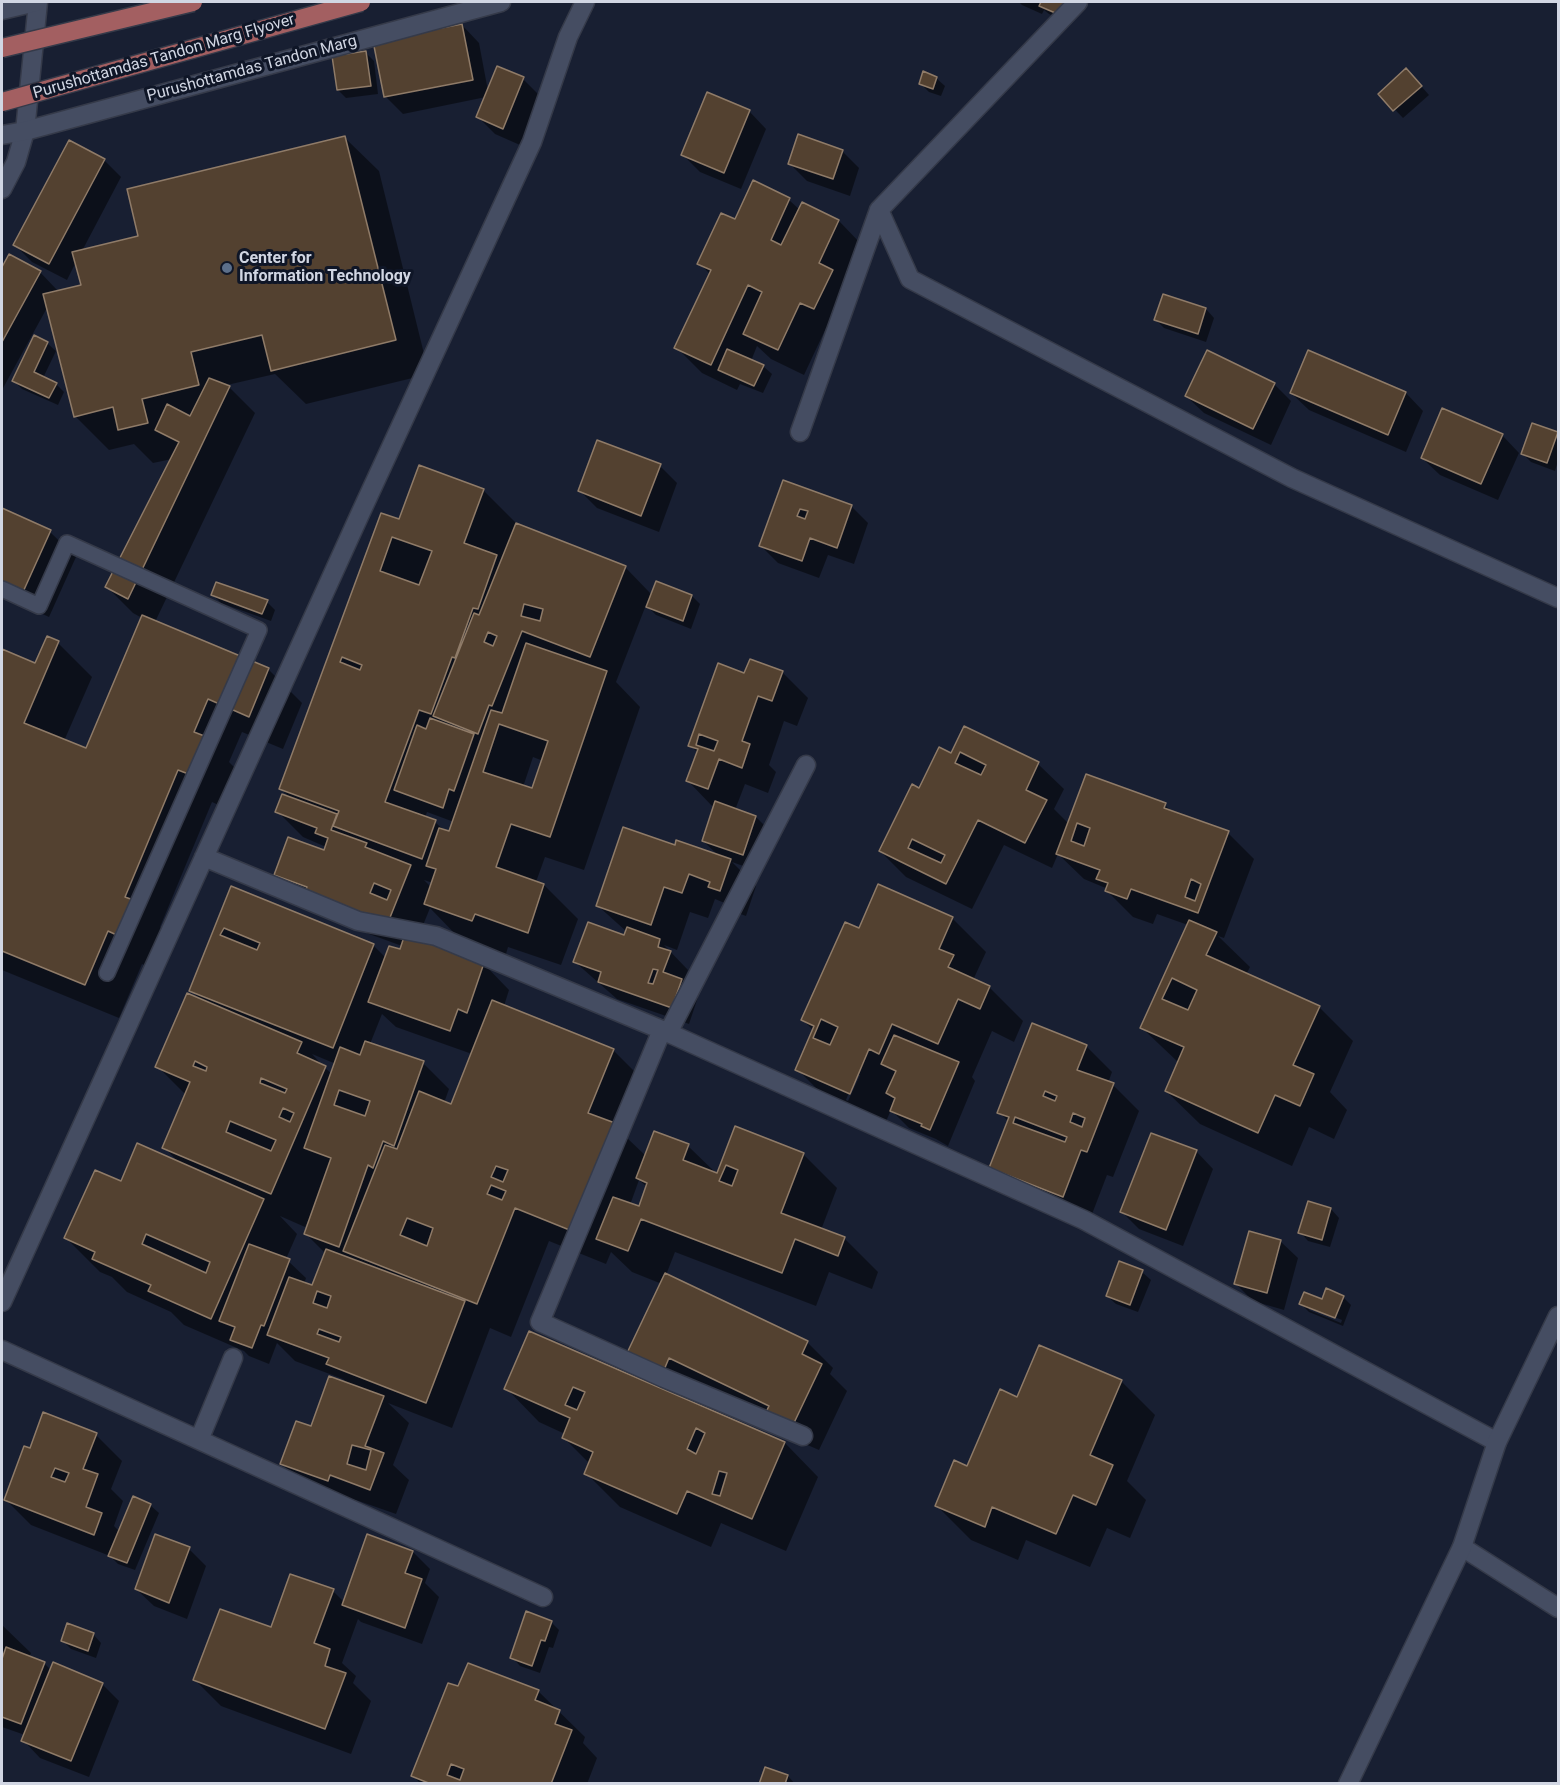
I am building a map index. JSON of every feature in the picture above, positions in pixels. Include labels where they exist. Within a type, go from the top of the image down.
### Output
[{"type":"main road","points":[[2,48],[193,2]]},
{"type":"main road","name":"Purushottamdas Tandon Marg Flyover","points":[[2,102],[362,2]]},
{"type":"street","points":[[2,10],[37,2],[25,130],[16,162],[2,189]]},
{"type":"street","name":"Purushottamdas Tandon Marg","points":[[2,135],[501,2]]},
{"type":"street","points":[[2,1302],[532,142],[568,37],[585,2]]},
{"type":"street","points":[[800,432],[879,210],[1078,2]]},
{"type":"street","points":[[879,210],[910,279],[1292,478],[1558,598]]},
{"type":"street","points":[[803,1436],[664,1378],[540,1322],[665,1032],[806,765]]},
{"type":"street","points":[[204,856],[358,921],[436,936],[665,1032],[1084,1220],[1497,1442]]},
{"type":"street","points":[[1348,1784],[1461,1547],[1497,1442],[1558,1316]]},
{"type":"street","points":[[2,1350],[543,1597]]},
{"type":"street","points":[[199,1440],[233,1358]]},
{"type":"street","points":[[1461,1547],[1558,1608]]},
{"type":"lane","points":[[2,589],[39,606],[67,543],[259,630],[107,973]]},
{"type":"building","points":[[1041,2],[1066,2],[1060,15],[1039,6]]},
{"type":"building","points":[[462,24],[473,80],[384,97],[373,41]]},
{"type":"building","points":[[366,51],[371,86],[337,90],[332,56]]},
{"type":"building","points":[[497,66],[524,77],[503,129],[476,117]]},
{"type":"building","points":[[1406,68],[1422,86],[1393,111],[1378,94]]},
{"type":"building","points":[[923,71],[937,77],[933,89],[919,84]]},
{"type":"building","points":[[707,92],[750,110],[724,173],[681,155]]},
{"type":"building","points":[[798,134],[843,150],[833,179],[788,164]]},
{"type":"building","name":"Center for Information Technology","points":[[345,136],[396,340],[271,371],[262,335],[191,352],[199,385],[142,399],[148,423],[118,430],[113,407],[74,417],[43,294],[81,285],[72,252],[138,236],[127,189]]},
{"type":"building","points":[[69,140],[105,159],[49,264],[13,245]]},
{"type":"building","points":[[753,180],[790,198],[771,240],[781,245],[802,202],[839,220],[819,263],[833,270],[814,309],[800,303],[778,350],[743,334],[762,292],[748,285],[711,365],[674,348],[711,270],[697,264],[721,213],[735,219]]},
{"type":"building","points":[[9,254],[41,271],[2,342],[2,267]]},
{"type":"building","points":[[1163,294],[1206,308],[1198,334],[1154,320]]},
{"type":"building","points":[[34,335],[48,342],[34,372],[57,383],[49,398],[12,381]]},
{"type":"building","points":[[727,349],[764,365],[754,386],[718,370]]},
{"type":"building","points":[[1207,350],[1275,383],[1253,429],[1185,396]]},
{"type":"building","points":[[1308,350],[1406,392],[1388,435],[1290,393]]},
{"type":"building","points":[[209,378],[230,386],[128,599],[105,587],[179,442],[155,430],[167,404],[190,416]]},
{"type":"building","points":[[1442,408],[1503,434],[1481,484],[1421,458]]},
{"type":"building","points":[[1532,423],[1558,432],[1547,463],[1521,454]]},
{"type":"building","points":[[597,440],[661,464],[641,516],[578,491]]},
{"type":"building","points":[[419,465],[484,489],[464,543],[497,555],[478,609],[473,608],[431,714],[419,710],[385,802],[436,820],[422,859],[333,826],[339,811],[279,789],[381,513],[399,519]],"holes":[[[392,537],[432,551],[419,585],[380,571]],[[342,657],[362,665],[360,670],[340,662]]]},
{"type":"building","points":[[783,480],[852,505],[837,548],[810,538],[802,561],[759,546]],"holes":[[[800,509],[808,511],[805,519],[797,516]]]},
{"type":"building","points":[[2,508],[51,530],[23,592],[2,582]]},
{"type":"building","points":[[516,523],[626,566],[590,657],[522,631],[492,706],[489,705],[478,734],[433,716],[474,613],[479,615]],"holes":[[[524,604],[543,609],[540,621],[521,616]],[[488,632],[497,636],[493,646],[484,642]]]},
{"type":"building","points":[[656,581],[692,595],[683,621],[646,607]]},
{"type":"building","points":[[216,582],[268,600],[262,614],[211,595]]},
{"type":"building","points":[[142,615],[269,668],[249,717],[208,699],[194,732],[207,737],[191,775],[178,770],[125,897],[136,901],[121,937],[108,931],[85,985],[2,951],[2,649],[35,663],[47,636],[59,641],[24,723],[86,748]]},
{"type":"building","points":[[526,643],[607,671],[550,837],[511,824],[496,867],[544,884],[528,933],[475,914],[472,921],[424,904],[436,869],[426,866],[439,828],[449,831],[491,710],[502,713]],"holes":[[[499,724],[548,741],[532,788],[483,772]]]},
{"type":"building","points":[[750,659],[783,671],[772,701],[758,696],[742,741],[750,744],[742,768],[719,759],[708,789],[686,781],[698,749],[688,746],[718,663],[744,673]],"holes":[[[699,734],[718,741],[714,751],[696,745]]]},
{"type":"building","points":[[430,718],[474,734],[454,791],[449,789],[443,808],[394,790],[417,725],[426,729]]},
{"type":"building","points":[[964,726],[1039,762],[1026,790],[1047,800],[1025,843],[978,820],[946,884],[879,851],[912,784],[919,788],[939,747],[951,753]],"holes":[[[960,752],[986,765],[981,775],[955,763]],[[912,839],[945,855],[941,863],[908,848]]]},
{"type":"building","points":[[1086,774],[1166,803],[1164,808],[1229,831],[1198,913],[1131,889],[1127,899],[1105,891],[1108,883],[1096,879],[1100,870],[1056,854]],"holes":[[[1077,823],[1090,828],[1084,846],[1071,841]],[[1191,879],[1201,884],[1195,901],[1185,897]]]},
{"type":"building","points":[[282,794],[337,814],[331,830],[367,843],[365,847],[411,865],[387,925],[304,894],[307,887],[274,875],[288,837],[324,850],[328,838],[315,833],[317,828],[275,812]],"holes":[[[374,883],[391,890],[387,900],[370,893]]]},
{"type":"building","points":[[715,801],[756,816],[743,855],[702,841]]},
{"type":"building","points":[[623,827],[675,845],[676,840],[731,859],[720,891],[708,887],[710,882],[689,874],[682,893],[664,887],[651,925],[596,906]]},
{"type":"building","points":[[878,884],[953,917],[939,949],[954,955],[948,967],[990,986],[980,1009],[958,999],[938,1044],[892,1024],[879,1054],[869,1049],[850,1094],[795,1070],[814,1026],[801,1020],[845,922],[859,928]],"holes":[[[821,1019],[838,1027],[830,1045],[813,1038]]]},
{"type":"building","points":[[231,886],[374,944],[333,1048],[189,991]],"holes":[[[224,928],[260,943],[257,950],[220,935]]]},
{"type":"building","points":[[1189,920],[1217,932],[1206,955],[1320,1006],[1293,1065],[1314,1074],[1300,1106],[1275,1095],[1258,1133],[1165,1091],[1184,1047],[1140,1028]],"holes":[[[1172,978],[1197,990],[1188,1010],[1162,999]]]},
{"type":"building","points":[[588,922],[624,935],[627,927],[660,939],[658,947],[671,951],[663,972],[682,979],[672,1008],[598,982],[601,972],[573,962]],"holes":[[[653,969],[658,970],[653,984],[648,983]]]},
{"type":"building","points":[[405,934],[484,963],[467,1013],[458,1009],[450,1031],[368,1002],[389,946],[400,949]]},
{"type":"building","points":[[187,993],[302,1042],[297,1053],[326,1066],[271,1194],[162,1148],[190,1082],[155,1067]],"holes":[[[195,1061],[207,1067],[206,1071],[193,1066]],[[261,1078],[287,1089],[285,1093],[260,1083]],[[283,1108],[294,1113],[290,1122],[279,1117]],[[230,1121],[276,1140],[271,1151],[226,1132]]]},
{"type":"building","points":[[492,1000],[614,1049],[588,1113],[615,1123],[572,1231],[515,1208],[477,1304],[343,1251],[385,1145],[397,1149],[419,1091],[451,1104]],"holes":[[[496,1166],[508,1170],[503,1182],[491,1177]],[[491,1185],[506,1191],[502,1200],[487,1194]],[[407,1218],[433,1228],[427,1246],[400,1235]]]},
{"type":"building","points":[[1032,1023],[1087,1045],[1077,1070],[1114,1083],[1087,1152],[1081,1150],[1063,1197],[989,1168],[1009,1117],[997,1113]],"holes":[[[1045,1091],[1057,1096],[1055,1101],[1043,1096]],[[1073,1113],[1085,1118],[1082,1127],[1070,1122]],[[1015,1117],[1067,1137],[1065,1142],[1013,1123]]]},
{"type":"building","points":[[894,1035],[959,1062],[930,1130],[921,1126],[922,1124],[890,1111],[895,1098],[886,1093],[896,1071],[881,1064]]},
{"type":"building","points":[[365,1041],[424,1061],[394,1146],[383,1141],[373,1168],[368,1165],[339,1247],[304,1234],[331,1158],[304,1148],[340,1047],[360,1055]],"holes":[[[339,1090],[370,1101],[365,1116],[334,1105]]]},
{"type":"building","points":[[735,1126],[804,1153],[781,1213],[845,1237],[838,1256],[795,1239],[782,1273],[641,1219],[628,1251],[596,1239],[613,1197],[639,1206],[647,1183],[636,1178],[654,1131],[689,1144],[683,1160],[717,1173]],"holes":[[[726,1165],[738,1170],[732,1186],[719,1181]]]},
{"type":"building","points":[[1151,1133],[1197,1150],[1166,1230],[1120,1212]]},
{"type":"building","points":[[137,1143],[264,1199],[211,1319],[148,1291],[151,1285],[92,1259],[95,1252],[64,1238],[95,1170],[121,1181]],"holes":[[[146,1234],[210,1262],[206,1273],[142,1244]]]},
{"type":"building","points":[[1308,1201],[1331,1208],[1322,1240],[1298,1233]]},
{"type":"building","points":[[1249,1231],[1281,1240],[1267,1293],[1234,1284]]},
{"type":"building","points":[[249,1244],[290,1259],[264,1326],[261,1325],[252,1348],[230,1340],[235,1327],[219,1321]]},
{"type":"building","points":[[326,1249],[465,1301],[426,1403],[326,1364],[329,1358],[267,1335],[289,1277],[312,1285]],"holes":[[[317,1291],[331,1296],[327,1308],[313,1303]],[[319,1329],[341,1337],[339,1342],[317,1334]]]},
{"type":"building","points":[[1119,1261],[1143,1270],[1130,1305],[1106,1296]]},
{"type":"building","points":[[665,1273],[808,1341],[802,1354],[822,1364],[793,1425],[766,1412],[769,1406],[669,1358],[664,1370],[627,1353]]},
{"type":"building","points":[[1326,1288],[1344,1296],[1335,1318],[1299,1304],[1304,1292],[1322,1299]]},
{"type":"building","points":[[529,1331],[785,1442],[752,1519],[687,1491],[677,1514],[584,1474],[593,1452],[562,1438],[570,1418],[504,1389]],"holes":[[[573,1387],[585,1392],[577,1410],[565,1405]],[[696,1428],[705,1433],[696,1454],[687,1449]],[[719,1471],[727,1473],[720,1496],[712,1494]]]},
{"type":"building","points":[[1039,1345],[1122,1380],[1090,1455],[1113,1465],[1096,1505],[1073,1495],[1056,1534],[992,1507],[985,1527],[935,1506],[954,1460],[967,1466],[1000,1389],[1017,1397]]},
{"type":"building","points":[[329,1376],[384,1396],[365,1446],[384,1453],[370,1490],[330,1475],[328,1481],[280,1464],[296,1421],[311,1426]],"holes":[[[352,1445],[371,1450],[366,1470],[347,1464]]]},
{"type":"building","points":[[43,1412],[97,1433],[83,1469],[98,1474],[86,1507],[102,1513],[94,1535],[4,1500],[24,1446],[30,1448]],"holes":[[[55,1468],[69,1473],[65,1482],[51,1477]]]},
{"type":"building","points":[[133,1496],[151,1504],[127,1563],[108,1556]]},
{"type":"building","points":[[155,1534],[190,1547],[169,1603],[135,1589]]},
{"type":"building","points":[[367,1534],[413,1551],[405,1573],[422,1579],[405,1628],[342,1605]]},
{"type":"building","points":[[290,1574],[334,1589],[314,1643],[330,1649],[325,1666],[346,1673],[325,1729],[193,1680],[220,1609],[271,1627]]},
{"type":"building","points":[[526,1611],[552,1621],[545,1641],[541,1640],[532,1666],[510,1658]]},
{"type":"building","points":[[67,1623],[94,1633],[88,1651],[61,1641]]},
{"type":"building","points":[[6,1647],[45,1662],[21,1724],[2,1717],[2,1659]]},
{"type":"building","points":[[53,1662],[103,1683],[71,1761],[21,1741]]},
{"type":"building","points":[[468,1663],[539,1690],[535,1700],[560,1710],[555,1724],[572,1730],[551,1784],[431,1784],[411,1776],[448,1683],[458,1686]],"holes":[[[451,1764],[464,1769],[460,1780],[447,1775]]]},
{"type":"building","points":[[765,1767],[788,1775],[785,1784],[759,1784]]},
{"type":"place","name":"Center for Information Technology","points":[[227,268]]}]
